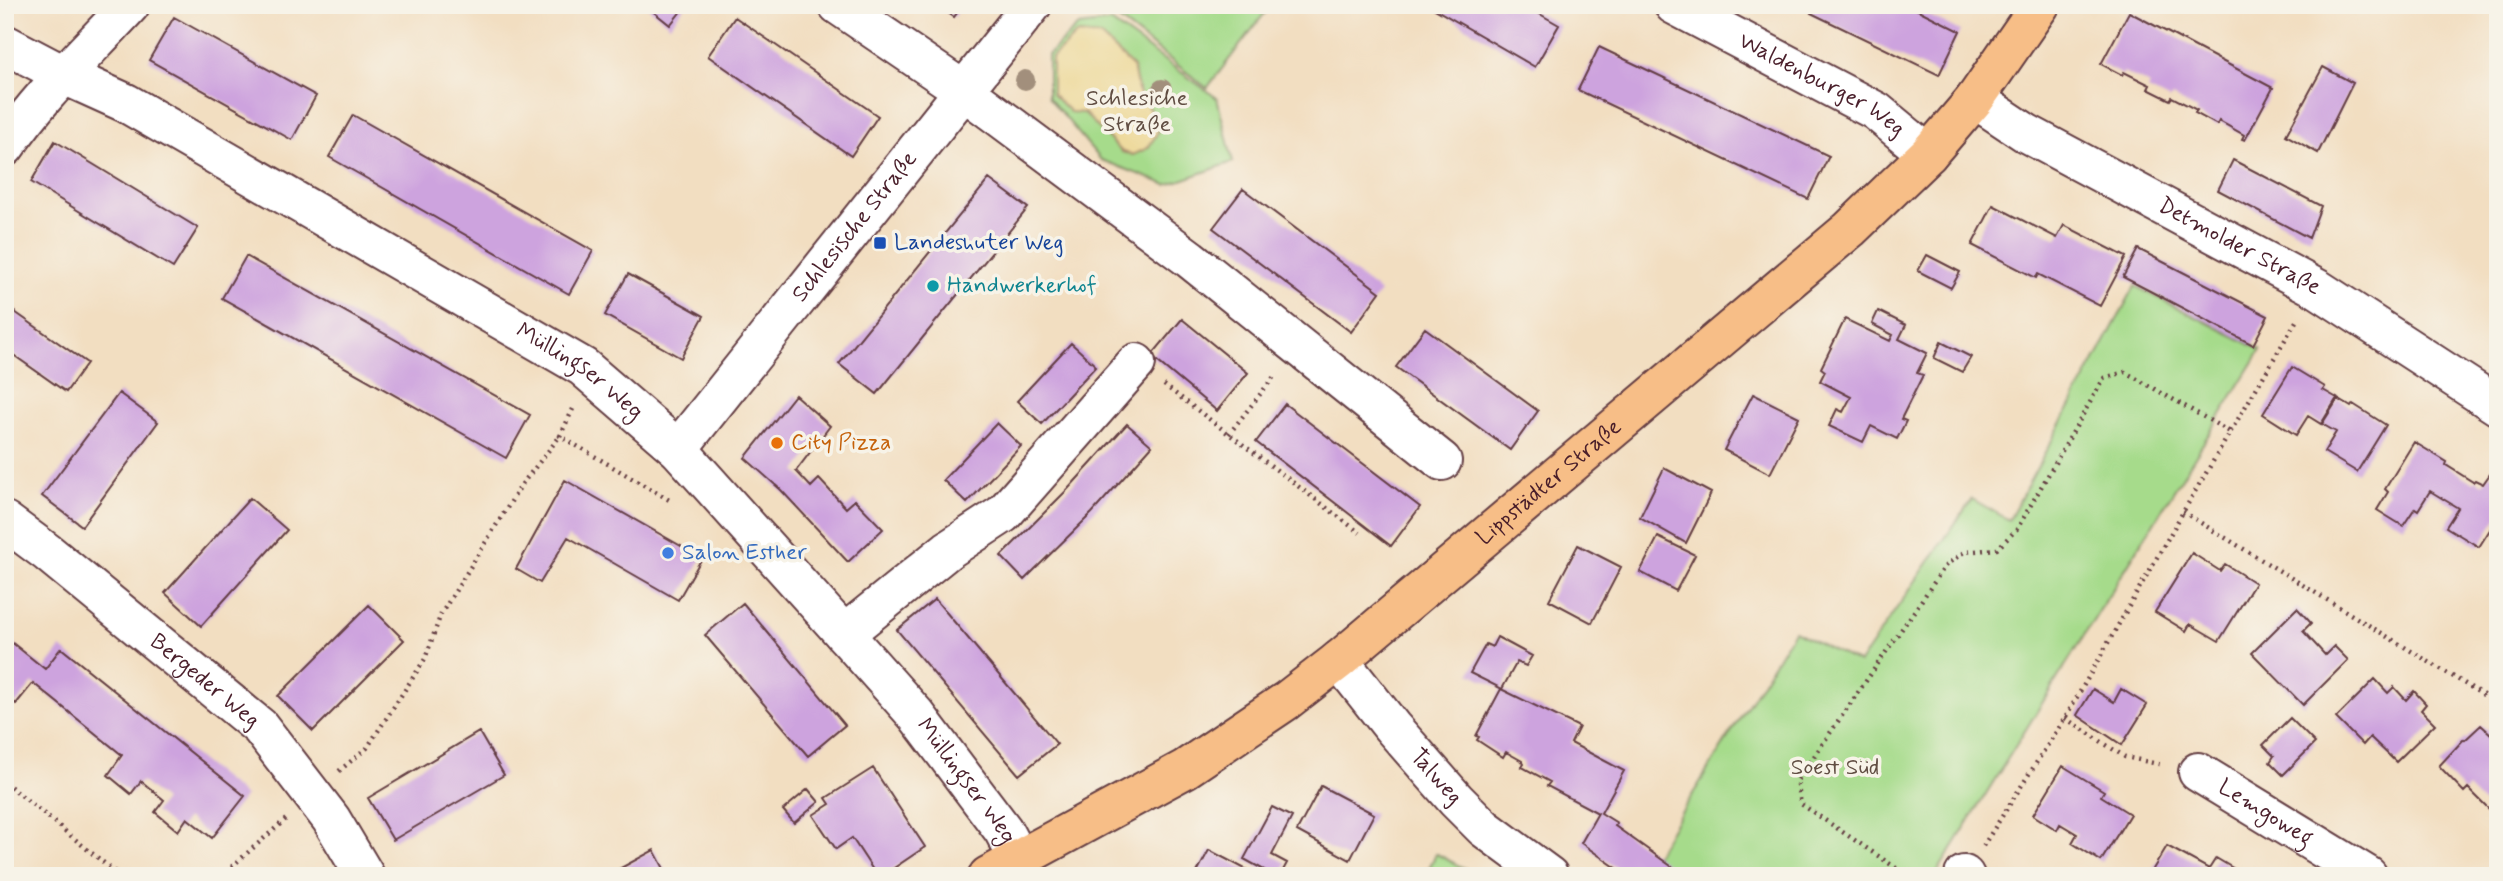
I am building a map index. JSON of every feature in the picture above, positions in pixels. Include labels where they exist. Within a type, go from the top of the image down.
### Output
[{"type":"main road","name":"Lippstädter Straße","points":[[1004,868],[1185,769],[1267,715],[1339,660],[1850,229],[1928,154],[1975,99],[2040,5]]},
{"type":"street","points":[[5,146],[64,75],[130,5]]},
{"type":"street","points":[[838,5],[964,90],[1190,259],[1442,461]]},
{"type":"street","name":"Schlesische Straße","points":[[678,449],[1032,5]]},
{"type":"street","name":"Waldenburger Weg","points":[[1674,5],[1876,111],[1928,154]]},
{"type":"street","name":"Müllingser Weg","points":[[5,44],[126,103],[583,367],[678,449],[917,716],[1003,830],[1004,868]]},
{"type":"street","name":"Detmolder Straße","points":[[1975,99],[2026,133],[2318,289],[2498,406]]},
{"type":"street","points":[[844,634],[948,550],[1003,514],[1136,363]]},
{"type":"street","name":"Bergeder Weg","points":[[5,521],[260,727],[331,819],[365,876]]},
{"type":"street","name":"Talweg","points":[[1339,660],[1392,727],[1456,800],[1484,828],[1549,876]]},
{"type":"street","name":"Lemgoweg","points":[[2198,772],[2368,876]]},
{"type":"path","points":[[1964,875],[2065,718],[2230,432],[2318,289]]},
{"type":"path","points":[[1229,434],[1298,346]]},
{"type":"path","points":[[1136,363],[1360,533]]},
{"type":"path","points":[[221,876],[312,793],[367,748],[425,659],[440,614],[522,484],[560,436],[573,411],[583,367]]},
{"type":"path","points":[[1908,876],[1801,804],[1797,781],[1946,565],[1964,552],[1997,549],[2017,529],[2104,378],[2125,372],[2230,432]]},
{"type":"path","points":[[560,436],[693,514],[713,491]]},
{"type":"path","points":[[2183,512],[2498,704]]},
{"type":"path","points":[[2065,718],[2125,757],[2198,772]]},
{"type":"path","points":[[5,782],[120,876]]},
{"type":"green space","points":[[1129,5],[1271,5],[1207,88],[1118,19]]},
{"type":"green space","name":"Schlesiche Straße","points":[[1111,22],[1217,98],[1233,162],[1167,185],[1101,160],[1048,97],[1048,55],[1078,26]]},
{"type":"green space","name":"Soest Süd","points":[[2135,286],[2261,350],[1935,876],[1639,876],[1655,855],[1794,631],[1859,663],[1972,499],[2009,520]]},
{"type":"green space","points":[[1437,854],[1478,876],[1425,876]]},
{"type":"sand","points":[[1077,34],[1100,36],[1133,67],[1138,90],[1151,112],[1158,132],[1148,148],[1133,155],[1122,152],[1084,113],[1070,112],[1052,94],[1052,58]]},
{"type":"building","points":[[645,5],[686,5],[670,25]]},
{"type":"building","points":[[937,5],[963,5],[954,17]]},
{"type":"building","points":[[1428,5],[1524,5],[1559,25],[1535,67]]},
{"type":"building","points":[[1815,5],[1908,5],[1960,31],[1939,75],[1811,13]]},
{"type":"building","points":[[2129,12],[2273,88],[2245,140],[2242,139],[2244,135],[2219,121],[2217,125],[2195,113],[2197,110],[2172,97],[2170,100],[2148,89],[2150,85],[2101,64]]},
{"type":"building","points":[[174,17],[316,96],[292,140],[149,60]]},
{"type":"building","points":[[735,17],[878,116],[851,156],[708,56]]},
{"type":"building","points":[[1599,47],[1829,156],[1808,199],[1578,90]]},
{"type":"building","points":[[2323,67],[2353,83],[2318,153],[2286,135]]},
{"type":"building","points":[[353,115],[593,251],[569,294],[329,157]]},
{"type":"building","points":[[55,141],[198,228],[173,268],[31,182]]},
{"type":"building","points":[[2233,160],[2321,206],[2309,238],[2218,190]]},
{"type":"building","name":"Handwerkerhof","points":[[989,179],[1028,208],[877,394],[839,364]]},
{"type":"building","points":[[1243,189],[1380,292],[1351,332],[1213,228]]},
{"type":"building","points":[[1993,205],[2057,238],[2064,225],[2126,257],[2100,306],[2038,274],[2036,278],[1972,245]]},
{"type":"building","points":[[2138,249],[2268,316],[2253,345],[2123,277]]},
{"type":"building","points":[[1927,255],[1960,272],[1951,288],[1918,271]]},
{"type":"building","points":[[246,256],[530,415],[506,458],[222,298]]},
{"type":"building","points":[[628,274],[704,316],[681,358],[605,315]]},
{"type":"building","points":[[5,305],[87,363],[66,392],[5,349]]},
{"type":"building","points":[[1878,311],[1906,325],[1899,339],[1927,353],[1917,373],[1923,375],[1901,419],[1906,421],[1897,439],[1871,426],[1863,442],[1829,426],[1837,409],[1843,412],[1851,397],[1820,381],[1825,371],[1821,368],[1845,319],[1890,341],[1893,335],[1872,324]]},
{"type":"building","points":[[1182,319],[1248,373],[1217,411],[1151,356]]},
{"type":"building","points":[[1425,328],[1538,411],[1510,450],[1396,367]]},
{"type":"building","points":[[1941,342],[1971,357],[1962,372],[1934,358]]},
{"type":"building","points":[[1071,343],[1096,366],[1042,424],[1017,401]]},
{"type":"building","points":[[2292,367],[2325,387],[2323,390],[2337,398],[2321,424],[2308,416],[2296,435],[2263,414]]},
{"type":"building","points":[[119,393],[158,422],[82,526],[42,496]]},
{"type":"building","points":[[1753,394],[1799,417],[1770,474],[1724,450]]},
{"type":"building","points":[[795,395],[830,426],[796,471],[811,487],[819,479],[846,508],[855,500],[883,529],[848,562],[781,490],[745,458]]},
{"type":"building","points":[[2338,399],[2351,407],[2353,404],[2386,425],[2357,472],[2324,452],[2336,432],[2322,424]]},
{"type":"building","points":[[1285,404],[1420,507],[1391,546],[1256,442]]},
{"type":"building","points":[[997,423],[1021,446],[967,503],[943,480]]},
{"type":"building","points":[[1127,424],[1152,446],[1092,513],[1024,580],[1001,556],[1068,489]]},
{"type":"building","points":[[2414,442],[2473,482],[2475,480],[2483,484],[2490,474],[2498,479],[2498,517],[2479,547],[2446,527],[2458,508],[2430,491],[2418,510],[2415,508],[2403,526],[2377,510],[2388,492],[2385,489]]},
{"type":"building","points":[[1664,468],[1711,493],[1686,543],[1640,517]]},
{"type":"building","points":[[565,480],[702,558],[678,600],[568,537],[540,583],[516,569]]},
{"type":"building","points":[[250,498],[287,530],[201,626],[165,593]]},
{"type":"building","points":[[1658,537],[1695,555],[1676,591],[1640,572]]},
{"type":"building","points":[[1578,545],[1621,567],[1592,623],[1549,600]]},
{"type":"building","points":[[2192,553],[2220,571],[2225,564],[2255,583],[2219,641],[2190,624],[2186,631],[2155,612]]},
{"type":"building","points":[[935,599],[1057,744],[1019,775],[897,630]]},
{"type":"building","points":[[743,603],[845,725],[808,756],[705,635]]},
{"type":"building","points":[[369,605],[404,640],[313,731],[278,696]]},
{"type":"building","points":[[2297,608],[2311,623],[2303,631],[2325,655],[2334,646],[2348,660],[2303,705],[2252,653]]},
{"type":"building","points":[[5,637],[45,669],[61,648],[245,796],[212,838],[187,818],[178,831],[155,812],[164,800],[141,781],[131,794],[108,775],[122,755],[33,683],[16,704],[5,695]]},
{"type":"building","points":[[1497,637],[1532,656],[1526,666],[1517,662],[1502,689],[1470,673],[1486,644],[1492,647]]},
{"type":"building","points":[[2375,679],[2388,693],[2394,687],[2406,700],[2414,691],[2426,704],[2421,710],[2435,724],[2396,762],[2370,737],[2363,745],[2336,718]]},
{"type":"building","points":[[1501,689],[1579,727],[1571,743],[1624,771],[1601,813],[1685,876],[1628,876],[1581,843],[1598,813],[1547,786],[1550,782],[1522,767],[1522,761],[1506,752],[1503,757],[1477,740],[1479,737],[1476,736]]},
{"type":"building","points":[[2093,689],[2114,702],[2121,689],[2147,705],[2122,745],[2077,715]]},
{"type":"building","points":[[2290,718],[2315,743],[2283,775],[2270,762],[2274,756],[2263,745]]},
{"type":"building","points":[[2481,725],[2492,735],[2496,731],[2498,733],[2498,808],[2493,813],[2468,788],[2464,792],[2439,766]]},
{"type":"building","points":[[479,732],[504,775],[393,840],[368,798]]},
{"type":"building","points":[[2063,766],[2104,791],[2101,796],[2130,814],[2101,861],[2072,843],[2077,834],[2060,824],[2057,830],[2033,815]]},
{"type":"building","points":[[873,768],[925,847],[882,876],[877,876],[852,838],[836,849],[813,815],[830,804],[826,798]]},
{"type":"building","points":[[1321,786],[1374,814],[1350,860],[1297,831]]},
{"type":"building","points":[[808,789],[819,802],[794,823],[783,810]]},
{"type":"building","points":[[1272,807],[1292,817],[1272,855],[1287,863],[1280,876],[1275,876],[1244,859]]},
{"type":"building","points":[[2167,846],[2209,869],[2216,858],[2246,876],[2152,876],[2150,874]]},
{"type":"building","points":[[654,850],[668,876],[606,876]]},
{"type":"building","points":[[1209,850],[1251,872],[1249,876],[1195,876]]},
{"type":"place","name":"Landeshuter Weg","points":[[880,243]]},
{"type":"place","name":"Handwerkerhof","points":[[933,286]]},
{"type":"place","name":"City Pizza","points":[[777,443]]},
{"type":"place","name":"Salon Esther","points":[[668,553]]}]
